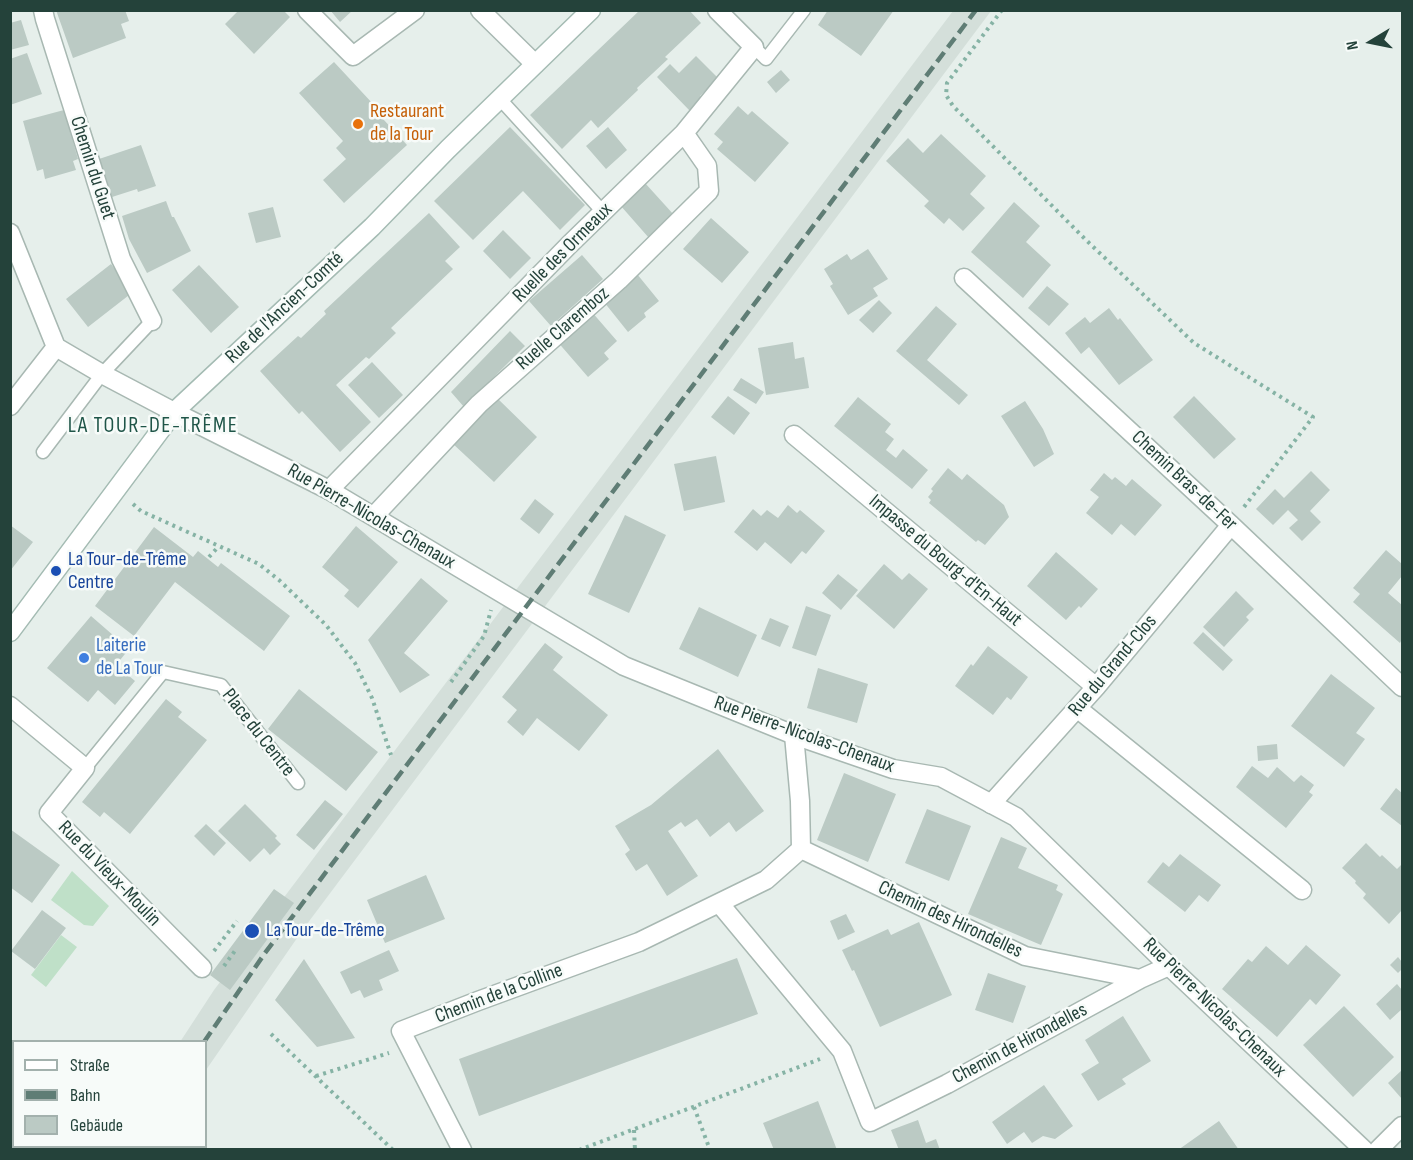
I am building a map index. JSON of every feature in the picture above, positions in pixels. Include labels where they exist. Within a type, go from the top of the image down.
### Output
[{"type":"street","name":"Chemin du Guet","points":[[43,10],[121,259],[152,321]]},
{"type":"street","points":[[307,10],[353,56],[415,10]]},
{"type":"street","points":[[480,10],[535,64]]},
{"type":"street","name":"Rue de l'Ancien-Comté","points":[[10,632],[174,412],[372,227],[591,10]]},
{"type":"street","points":[[717,10],[754,47]]},
{"type":"street","name":"Ruelle des Ormeaux","points":[[329,490],[684,133],[754,47]]},
{"type":"street","name":"Ruelle Claremboz","points":[[374,516],[479,404],[619,280],[709,190],[707,166],[684,133]]},
{"type":"street","points":[[10,233],[56,347],[10,406]]},
{"type":"street","name":"Chemin Bras-de-Fer","points":[[964,278],[1402,687]]},
{"type":"street","name":"Rue Pierre-Nicolas-Chenaux","points":[[56,347],[174,412],[329,490],[624,666],[794,735],[893,769],[941,777],[1016,817],[1169,966],[1364,1149]]},
{"type":"street","name":"Impasse du Bourg-d'En-Haut","points":[[794,435],[1096,687]]},
{"type":"street","name":"Rue du Grand-Clos","points":[[991,804],[1096,687],[1231,525]]},
{"type":"street","points":[[10,706],[85,768]]},
{"type":"street","points":[[1077,708],[1302,890]]},
{"type":"street","points":[[794,735],[800,801],[801,849]]},
{"type":"street","name":"Rue du Vieux-Moulin","points":[[85,768],[49,813],[202,968]]},
{"type":"street","name":"Chemin de la Colline","points":[[410,1048],[402,1031],[639,942],[766,880],[801,849]]},
{"type":"street","name":"Chemin des Hirondelles","points":[[801,849],[1025,956],[1140,979]]},
{"type":"street","points":[[719,903],[842,1051]]},
{"type":"street","name":"Chemin de Hirondelles","points":[[842,1051],[870,1122],[947,1084],[1140,979],[1169,966]]},
{"type":"street","points":[[410,1048],[462,1149]]},
{"type":"street","points":[[1378,1149],[1402,1126]]},
{"type":"lane","points":[[754,47],[766,59],[804,10]]},
{"type":"lane","points":[[500,99],[603,212]]},
{"type":"lane","points":[[43,452],[102,374],[152,321]]},
{"type":"lane","name":"Place du Centre","points":[[85,768],[162,672],[221,684],[298,783]]},
{"type":"path","points":[[1002,10],[947,83],[946,95],[953,106],[1085,239],[1194,343],[1313,417],[1231,525]]},
{"type":"path","points":[[116,490],[141,511],[259,564],[326,625],[355,663],[372,698],[391,755]]},
{"type":"path","points":[[209,557],[219,546]]},
{"type":"path","points":[[451,682],[484,636],[496,589]]},
{"type":"path","points":[[202,968],[237,921]]},
{"type":"path","points":[[224,967],[237,948]]},
{"type":"path","points":[[271,1034],[393,1149]]},
{"type":"path","points":[[316,1076],[410,1048]]},
{"type":"path","points":[[579,1149],[842,1051]]},
{"type":"path","points":[[694,1107],[710,1149]]},
{"type":"path","points":[[634,1130],[635,1149]]},
{"type":"shaded area","points":[[953,11],[991,11],[304,928],[207,1069],[207,1040],[181,1040],[214,990]]},
{"type":"green space","points":[[72,871],[109,906],[93,926],[84,925],[51,900]]},
{"type":"green space","points":[[61,935],[77,947],[46,987],[31,975]]},
{"type":"building","points":[[56,10],[125,10],[129,21],[121,24],[126,38],[73,58]]},
{"type":"building","points":[[239,10],[283,10],[290,17],[254,54],[225,24]]},
{"type":"building","points":[[330,10],[353,10],[340,22]]},
{"type":"building","points":[[640,10],[689,10],[701,23],[665,57],[668,59],[637,88],[638,90],[598,128],[591,120],[562,149],[530,115]]},
{"type":"building","points":[[828,10],[894,10],[861,56],[818,25]]},
{"type":"building","points":[[21,20],[29,45],[10,50],[10,23]]},
{"type":"building","points":[[27,53],[42,94],[10,105],[10,59]]},
{"type":"building","points":[[696,56],[718,78],[700,96],[703,98],[690,111],[657,77],[670,64],[679,73]]},
{"type":"building","name":"Restaurant de la Tour","points":[[334,62],[407,145],[344,203],[323,180],[346,159],[336,148],[343,141],[299,93]]},
{"type":"building","points":[[781,70],[790,80],[776,93],[767,82]]},
{"type":"building","points":[[738,106],[748,115],[752,111],[789,143],[755,182],[717,149],[723,142],[714,134]]},
{"type":"building","points":[[64,110],[78,159],[73,161],[76,170],[45,179],[43,169],[37,171],[23,121]]},
{"type":"building","points":[[510,127],[585,205],[560,230],[523,191],[473,240],[434,201]]},
{"type":"building","points":[[608,127],[627,150],[606,169],[586,146]]},
{"type":"building","points":[[941,134],[986,176],[970,194],[985,208],[963,231],[949,218],[944,224],[924,206],[929,201],[886,161],[908,138],[923,153]]},
{"type":"building","points":[[141,145],[156,186],[112,197],[99,159]]},
{"type":"building","points":[[645,183],[674,215],[649,238],[620,205]]},
{"type":"building","points":[[166,201],[191,251],[147,273],[129,239],[122,216]]},
{"type":"building","points":[[1014,202],[1040,226],[1026,242],[1051,265],[1023,298],[971,252]]},
{"type":"building","points":[[273,207],[281,237],[256,243],[248,213]]},
{"type":"building","points":[[429,213],[460,247],[445,261],[453,269],[391,328],[396,333],[369,359],[366,357],[336,385],[371,422],[340,452],[302,411],[299,414],[260,371],[298,336],[301,338],[326,314],[324,311]]},
{"type":"building","points":[[711,218],[749,252],[722,283],[683,249]]},
{"type":"building","points":[[503,230],[531,258],[510,279],[483,251]]},
{"type":"building","points":[[868,249],[888,279],[873,288],[878,296],[848,315],[830,286],[833,284],[824,269],[847,254],[851,260]]},
{"type":"building","points":[[582,255],[603,279],[551,326],[529,301]]},
{"type":"building","points":[[111,264],[133,292],[88,327],[66,299]]},
{"type":"building","points":[[199,265],[239,307],[211,333],[172,290]]},
{"type":"building","points":[[637,274],[659,301],[644,313],[646,317],[628,332],[604,302]]},
{"type":"building","points":[[1047,286],[1069,304],[1049,326],[1028,308]]},
{"type":"building","points":[[879,300],[892,313],[873,333],[859,320]]},
{"type":"building","points":[[936,306],[957,324],[927,360],[968,395],[959,405],[896,351]]},
{"type":"building","points":[[1109,308],[1118,320],[1120,318],[1153,360],[1119,385],[1089,347],[1081,354],[1065,333],[1085,317],[1090,323]]},
{"type":"building","points":[[591,311],[617,341],[604,353],[609,359],[588,377],[556,340]]},
{"type":"building","points":[[510,331],[525,346],[464,407],[451,392]]},
{"type":"building","points":[[793,342],[795,359],[804,357],[809,388],[766,395],[758,348]]},
{"type":"building","points":[[372,362],[403,395],[379,418],[348,385]]},
{"type":"building","points":[[741,378],[764,392],[756,404],[733,390]]},
{"type":"building","points":[[728,396],[750,413],[734,435],[711,417]]},
{"type":"building","points":[[1194,396],[1236,439],[1214,459],[1173,417]]},
{"type":"building","points":[[496,397],[537,437],[494,482],[452,443]]},
{"type":"building","points":[[858,397],[891,424],[885,432],[894,439],[886,450],[896,458],[903,449],[928,470],[912,489],[834,426]]},
{"type":"building","points":[[1025,401],[1043,429],[1054,454],[1034,467],[1001,416]]},
{"type":"building","points":[[716,456],[725,502],[684,511],[674,464]]},
{"type":"building","points":[[948,468],[962,480],[967,474],[1004,505],[1009,517],[985,545],[978,540],[976,542],[929,503],[931,500],[928,497],[933,491],[931,489]]},
{"type":"building","points":[[1311,471],[1330,490],[1310,511],[1321,522],[1302,541],[1289,528],[1298,520],[1288,510],[1273,525],[1256,509],[1275,489],[1284,498]]},
{"type":"building","points":[[1104,473],[1112,480],[1115,477],[1126,486],[1132,479],[1162,505],[1135,536],[1121,524],[1112,535],[1086,513],[1099,497],[1090,490]]},
{"type":"building","points":[[535,499],[554,514],[539,534],[520,519]]},
{"type":"building","points":[[788,505],[797,513],[800,510],[825,531],[806,554],[802,551],[791,564],[765,542],[757,551],[734,532],[753,509],[761,516],[767,510],[778,518]]},
{"type":"building","points":[[625,515],[666,535],[629,613],[588,594]]},
{"type":"building","points":[[10,525],[33,542],[10,571]]},
{"type":"building","points":[[356,526],[398,562],[358,608],[344,596],[349,590],[322,567]]},
{"type":"building","points":[[154,527],[193,557],[198,551],[218,567],[221,563],[290,616],[264,651],[175,582],[134,636],[95,606]]},
{"type":"building","points":[[1386,550],[1402,564],[1402,576],[1388,593],[1402,605],[1400,643],[1353,602],[1360,594],[1353,588]]},
{"type":"building","points":[[1056,552],[1098,589],[1081,608],[1079,606],[1066,620],[1027,586]]},
{"type":"building","points":[[884,564],[902,580],[909,573],[928,589],[894,629],[856,596]]},
{"type":"building","points":[[838,574],[858,590],[841,610],[822,593]]},
{"type":"building","points":[[421,578],[448,601],[404,653],[430,675],[400,693],[368,640]]},
{"type":"building","points":[[1236,591],[1254,609],[1246,617],[1249,620],[1224,647],[1203,627]]},
{"type":"building","points":[[806,606],[831,615],[816,656],[792,648]]},
{"type":"building","points":[[699,607],[757,635],[738,677],[679,649]]},
{"type":"building","points":[[91,616],[129,649],[116,665],[135,681],[115,705],[98,690],[88,702],[47,668]]},
{"type":"building","points":[[770,618],[789,626],[780,647],[761,639]]},
{"type":"building","points":[[1203,632],[1233,660],[1223,671],[1193,643]]},
{"type":"building","points":[[545,643],[563,657],[553,670],[608,715],[579,751],[537,718],[523,736],[507,722],[517,710],[502,697]]},
{"type":"building","points":[[988,646],[1028,677],[1011,700],[1007,697],[993,715],[955,686]]},
{"type":"building","points":[[818,668],[868,684],[857,723],[807,708]]},
{"type":"building","points":[[1331,674],[1375,708],[1356,733],[1365,739],[1344,767],[1291,726]]},
{"type":"building","points":[[299,689],[378,752],[346,791],[268,729]]},
{"type":"building","points":[[166,699],[182,712],[178,717],[207,740],[130,834],[104,812],[100,817],[82,802]]},
{"type":"building","points":[[1277,744],[1278,759],[1258,761],[1257,746]]},
{"type":"building","points":[[718,749],[764,811],[736,832],[729,822],[710,837],[697,819],[685,827],[681,822],[668,831],[698,876],[667,896],[647,864],[636,871],[625,854],[630,850],[615,826],[651,805]]},
{"type":"building","points":[[1252,766],[1268,778],[1277,767],[1294,782],[1301,775],[1314,785],[1309,792],[1313,795],[1286,828],[1236,787]]},
{"type":"building","points":[[844,773],[896,794],[868,862],[817,840]]},
{"type":"building","points":[[1396,788],[1402,793],[1402,826],[1380,809]]},
{"type":"building","points":[[325,800],[343,814],[314,850],[296,835]]},
{"type":"building","points":[[245,804],[277,836],[275,838],[281,844],[270,855],[264,848],[250,862],[218,831]]},
{"type":"building","points":[[927,809],[971,826],[949,881],[905,863]]},
{"type":"building","points":[[206,824],[226,843],[214,856],[194,836]]},
{"type":"building","points":[[10,829],[60,865],[32,903],[10,887]]},
{"type":"building","points":[[1001,837],[1027,848],[1018,868],[1058,885],[1056,890],[1063,894],[1041,945],[968,914]]},
{"type":"building","points":[[1366,843],[1397,869],[1402,864],[1402,910],[1389,924],[1363,898],[1366,894],[1342,868]]},
{"type":"building","points":[[1180,854],[1221,885],[1208,902],[1199,895],[1185,912],[1147,882],[1163,862],[1169,867]]},
{"type":"building","points":[[426,875],[445,919],[385,943],[367,900]]},
{"type":"building","points":[[274,889],[294,903],[230,990],[210,975]]},
{"type":"building","points":[[42,910],[66,928],[35,969],[11,951]]},
{"type":"building","points":[[846,914],[855,932],[838,940],[830,921]]},
{"type":"building","points":[[919,922],[952,995],[880,1027],[854,970],[852,971],[842,950],[888,929],[891,935]]},
{"type":"building","points":[[1306,945],[1341,975],[1316,1005],[1310,999],[1277,1037],[1222,989],[1248,959],[1252,962],[1266,946],[1288,965]]},
{"type":"building","points":[[389,950],[399,971],[379,980],[383,990],[364,998],[360,990],[351,994],[340,972]]},
{"type":"building","points":[[1398,957],[1402,962],[1402,969],[1398,973],[1390,965]]},
{"type":"building","points":[[737,958],[758,1014],[479,1116],[459,1059]]},
{"type":"building","points":[[304,959],[355,1038],[317,1047],[275,1000]]},
{"type":"building","points":[[988,973],[1026,986],[1013,1023],[975,1010]]},
{"type":"building","points":[[1397,984],[1402,990],[1402,1009],[1390,1020],[1376,1004]]},
{"type":"building","points":[[1344,1006],[1394,1057],[1353,1097],[1303,1045]]},
{"type":"building","points":[[1123,1016],[1151,1061],[1122,1079],[1126,1084],[1098,1101],[1081,1074],[1099,1063],[1085,1040]]},
{"type":"building","points":[[1402,1070],[1402,1099],[1388,1083]]},
{"type":"building","points":[[1044,1085],[1073,1126],[1055,1139],[1043,1136],[1032,1143],[1024,1132],[1007,1144],[992,1122]]},
{"type":"building","points":[[818,1101],[837,1150],[774,1150],[763,1123]]},
{"type":"building","points":[[918,1120],[926,1143],[936,1139],[940,1150],[899,1150],[891,1130]]},
{"type":"building","points":[[1219,1121],[1239,1150],[1178,1150]]},
{"type":"railway","points":[[205,1040],[265,953],[976,10]]},
{"type":"place","name":"Restaurant de la Tour","points":[[358,124]]},
{"type":"place","name":"La Tour-de-Trême Centre","points":[[56,571]]},
{"type":"place","name":"Laiterie de La Tour","points":[[84,658]]},
{"type":"place","name":"La Tour-de-Trême","points":[[252,931]]},
{"type":"district","name":"LA TOUR-DE-TRÊME","points":[[153,426]]}]
